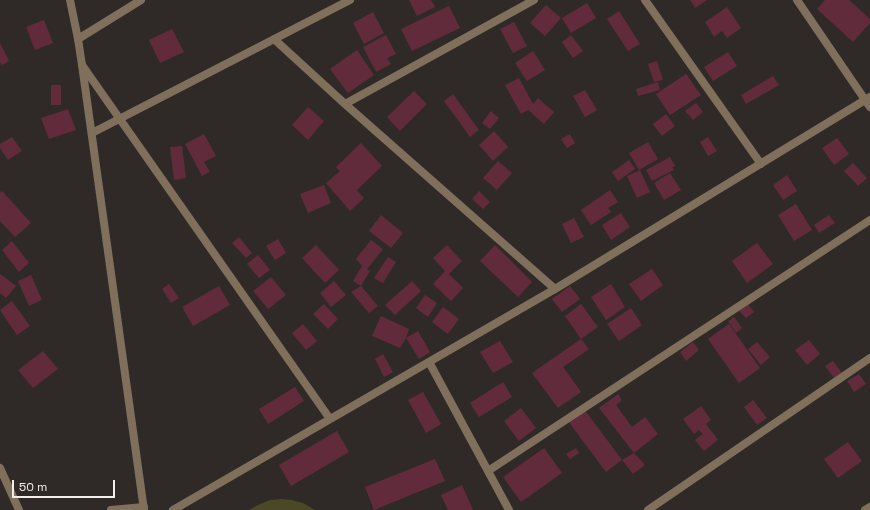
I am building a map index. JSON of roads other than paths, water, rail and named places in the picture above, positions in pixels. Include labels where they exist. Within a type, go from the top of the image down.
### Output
[{"type":"street","points":[[70,0],[78,39],[92,133],[144,509],[111,510]]},
{"type":"street","points":[[78,39],[140,0]]},
{"type":"street","points":[[92,133],[350,0]]},
{"type":"street","points":[[345,104],[534,0]]},
{"type":"street","points":[[645,0],[761,164]]},
{"type":"street","points":[[173,510],[555,289],[761,164],[868,102],[797,0]]},
{"type":"street","points":[[274,39],[345,104],[555,289]]},
{"type":"street","points":[[82,65],[330,419]]},
{"type":"street","points":[[488,471],[870,220]]},
{"type":"street","points":[[648,510],[870,358]]},
{"type":"street","points":[[429,362],[509,510]]},
{"type":"street","points":[[0,468],[19,510]]},
{"type":"street","points":[[865,510],[870,506]]}]
